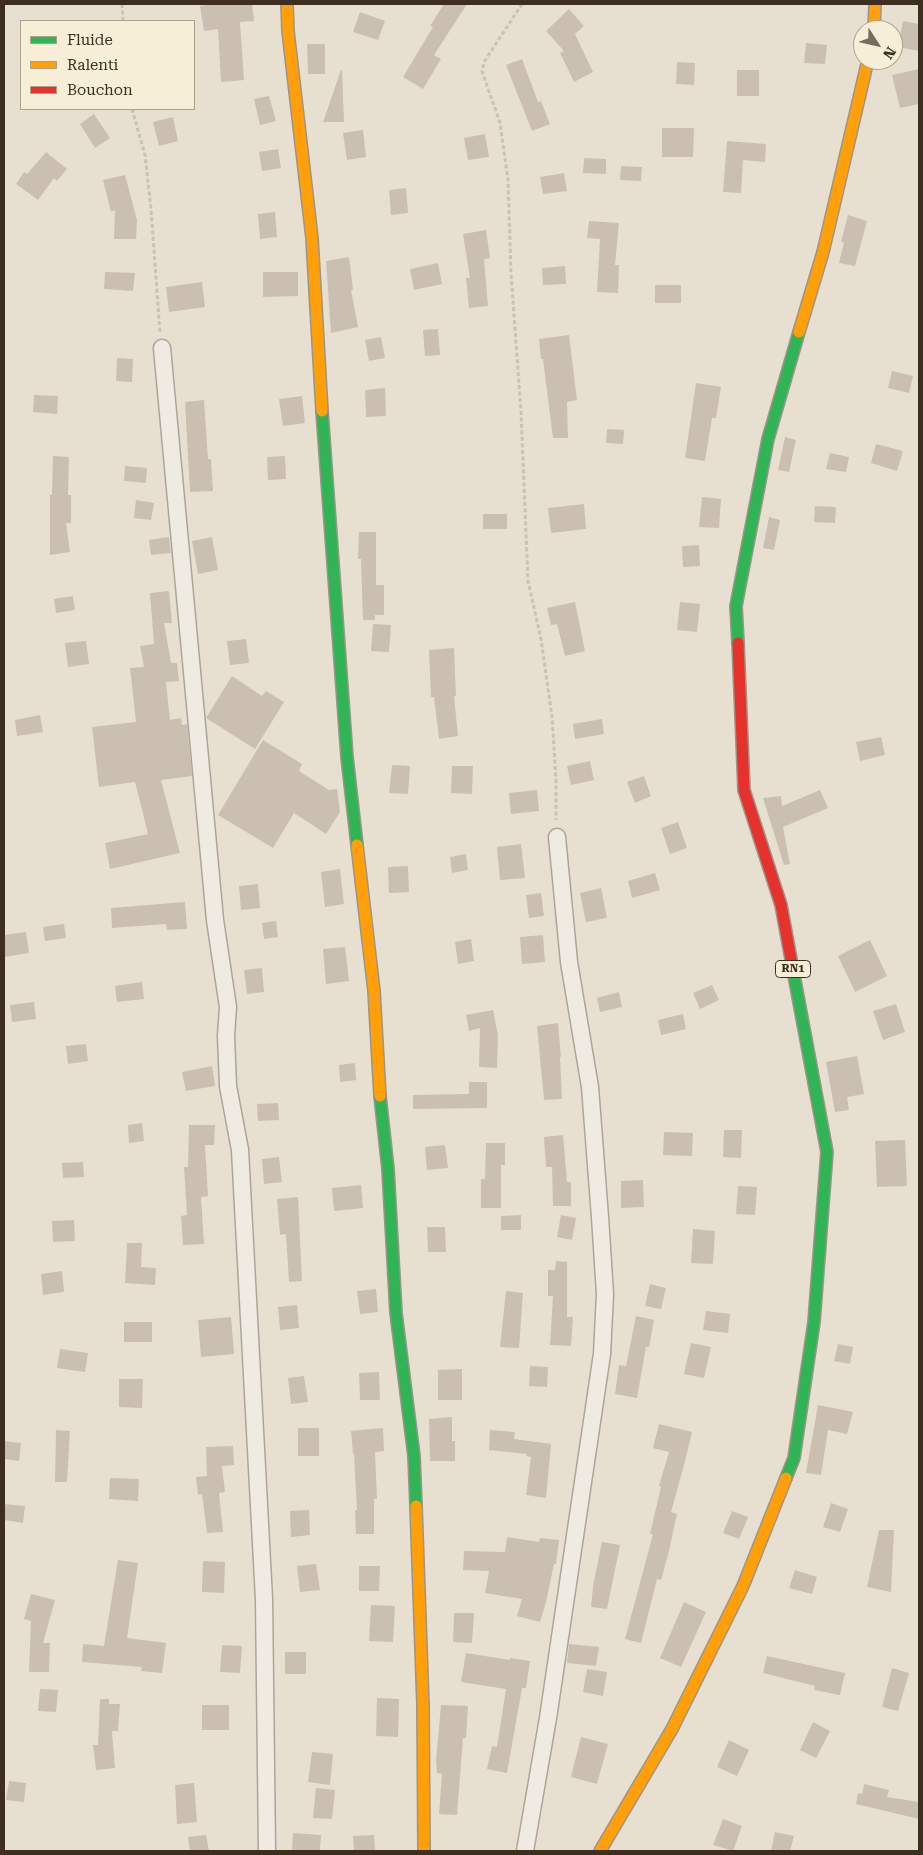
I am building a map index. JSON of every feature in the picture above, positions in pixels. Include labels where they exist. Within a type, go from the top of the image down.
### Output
[{"type":"main road","points":[[287,4],[288,31],[312,238],[321,398],[347,757],[374,991],[379,1085],[388,1169],[396,1313],[414,1456],[423,1705],[424,1851]]},
{"type":"main road","points":[[874,20],[875,4]]},
{"type":"main road","name":"RN1","points":[[600,1851],[672,1728],[743,1586],[794,1458],[814,1322],[827,1152],[782,905],[744,790],[736,606],[768,439],[823,252],[866,70]]},
{"type":"street","points":[[162,348],[215,920],[228,1007],[226,1036],[228,1086],[240,1150],[264,1599],[267,1851]]},
{"type":"street","points":[[525,1851],[548,1718],[602,1354],[604,1294],[590,1087],[569,962],[556,837]]},
{"type":"path","points":[[122,4],[124,20]]},
{"type":"path","points":[[522,4],[484,62],[482,71],[500,123],[508,180],[511,273],[521,412],[528,581],[541,638],[552,717],[556,780],[556,837]]},
{"type":"path","points":[[132,110],[146,164],[162,348]]},
{"type":"building","points":[[212,4],[252,4],[254,21],[240,22],[244,80],[221,82],[218,29],[204,31],[200,6]]},
{"type":"building","points":[[444,4],[467,4],[434,55],[441,59],[423,89],[403,77],[433,27],[430,26]]},
{"type":"building","points":[[569,9],[584,26],[575,34],[593,72],[574,82],[560,53],[564,51],[546,31]]},
{"type":"building","points":[[360,12],[385,21],[378,40],[353,32]]},
{"type":"building","points":[[903,21],[919,24],[919,51],[903,48]]},
{"type":"building","points":[[806,43],[827,45],[825,64],[804,63]]},
{"type":"building","points":[[307,44],[325,44],[325,74],[308,74]]},
{"type":"building","points":[[522,59],[538,102],[541,101],[550,124],[532,131],[506,65]]},
{"type":"building","points":[[677,62],[695,63],[694,85],[676,84]]},
{"type":"building","points":[[919,69],[919,104],[900,108],[892,75]]},
{"type":"building","points":[[341,70],[344,122],[323,122]]},
{"type":"building","points":[[737,70],[759,70],[759,96],[737,96]]},
{"type":"building","points":[[269,96],[276,121],[260,125],[254,99]]},
{"type":"building","points":[[94,114],[110,138],[95,148],[80,124]]},
{"type":"building","points":[[173,117],[178,141],[159,146],[153,122]]},
{"type":"building","points":[[662,128],[694,128],[693,157],[662,157]]},
{"type":"building","points":[[363,130],[366,157],[347,160],[343,133]]},
{"type":"building","points":[[485,134],[489,157],[468,160],[464,138]]},
{"type":"building","points":[[727,141],[766,144],[765,162],[743,160],[741,193],[723,192]]},
{"type":"building","points":[[278,149],[281,168],[262,171],[259,152]]},
{"type":"building","points":[[46,152],[67,169],[57,181],[54,178],[38,200],[16,184],[24,172],[27,174]]},
{"type":"building","points":[[584,158],[606,159],[606,174],[583,173]]},
{"type":"building","points":[[621,166],[642,167],[641,181],[620,180]]},
{"type":"building","points":[[564,173],[567,191],[543,194],[540,177]]},
{"type":"building","points":[[125,175],[137,220],[136,239],[114,239],[115,210],[111,212],[103,180]]},
{"type":"building","points":[[406,188],[408,213],[391,215],[389,190]]},
{"type":"building","points":[[275,212],[277,237],[260,239],[258,214]]},
{"type":"building","points":[[848,215],[867,221],[855,266],[839,263],[844,242],[841,242]]},
{"type":"building","points":[[589,221],[619,223],[615,265],[619,265],[618,293],[597,292],[600,239],[587,238]]},
{"type":"building","points":[[486,230],[490,258],[484,259],[488,306],[469,308],[466,278],[470,278],[463,234]]},
{"type":"building","points":[[349,257],[353,289],[351,290],[358,327],[331,333],[326,261]]},
{"type":"building","points":[[438,263],[442,284],[414,290],[410,269]]},
{"type":"building","points":[[565,266],[566,284],[543,285],[542,268]]},
{"type":"building","points":[[105,272],[135,273],[133,291],[104,289]]},
{"type":"building","points":[[263,272],[298,272],[298,296],[263,297]]},
{"type":"building","points":[[202,282],[205,307],[169,312],[166,287]]},
{"type":"building","points":[[655,285],[681,285],[681,303],[655,303]]},
{"type":"building","points":[[438,329],[440,355],[425,356],[423,330]]},
{"type":"building","points":[[569,335],[577,400],[567,402],[568,438],[553,438],[539,339]]},
{"type":"building","points":[[381,337],[385,358],[369,361],[365,340]]},
{"type":"building","points":[[117,358],[133,359],[132,382],[116,381]]},
{"type":"building","points":[[892,371],[913,376],[909,393],[888,388]]},
{"type":"building","points":[[696,383],[721,387],[716,418],[712,418],[705,461],[685,458]]},
{"type":"building","points":[[385,388],[386,416],[366,417],[365,390]]},
{"type":"building","points":[[34,395],[58,396],[57,414],[33,412]]},
{"type":"building","points":[[302,396],[305,423],[283,426],[279,399]]},
{"type":"building","points":[[204,400],[208,459],[211,459],[213,491],[190,492],[185,402]]},
{"type":"building","points":[[607,429],[624,430],[623,444],[606,443]]},
{"type":"building","points":[[785,437],[796,440],[789,472],[778,470]]},
{"type":"building","points":[[876,444],[903,451],[897,471],[871,463]]},
{"type":"building","points":[[830,453],[849,457],[846,472],[826,469]]},
{"type":"building","points":[[53,456],[69,457],[68,495],[71,495],[71,523],[66,523],[70,552],[50,555],[50,495],[52,495]]},
{"type":"building","points":[[285,456],[286,479],[268,480],[267,457]]},
{"type":"building","points":[[125,466],[147,468],[146,483],[124,481]]},
{"type":"building","points":[[702,497],[721,499],[719,528],[699,527]]},
{"type":"building","points":[[136,500],[154,503],[151,520],[134,518]]},
{"type":"building","points":[[584,504],[586,529],[551,533],[548,508]]},
{"type":"building","points":[[815,506],[836,507],[835,523],[814,522]]},
{"type":"building","points":[[483,514],[507,514],[507,529],[483,529]]},
{"type":"building","points":[[769,517],[780,520],[774,550],[763,548]]},
{"type":"building","points":[[359,532],[376,532],[376,585],[384,585],[384,615],[375,615],[375,620],[363,620],[361,559],[358,559]]},
{"type":"building","points":[[169,537],[171,553],[151,555],[149,540]]},
{"type":"building","points":[[212,537],[218,570],[198,574],[192,541]]},
{"type":"building","points":[[699,545],[700,566],[683,567],[682,546]]},
{"type":"building","points":[[169,591],[172,623],[164,623],[171,663],[177,663],[179,681],[166,682],[170,720],[181,718],[182,725],[187,724],[192,776],[161,780],[180,853],[110,869],[105,843],[148,834],[135,782],[99,787],[92,727],[136,722],[130,668],[144,667],[140,646],[154,644],[150,593]]},
{"type":"building","points":[[73,596],[75,610],[56,613],[54,599]]},
{"type":"building","points":[[575,602],[585,651],[565,656],[557,624],[551,625],[547,608]]},
{"type":"building","points":[[680,602],[700,604],[697,632],[677,630]]},
{"type":"building","points":[[373,624],[391,625],[389,652],[371,651]]},
{"type":"building","points":[[246,639],[249,663],[230,665],[227,641]]},
{"type":"building","points":[[86,641],[89,664],[68,667],[65,643]]},
{"type":"building","points":[[454,648],[456,696],[454,696],[458,736],[439,739],[434,697],[431,697],[429,650]]},
{"type":"building","points":[[232,676],[262,696],[266,691],[284,702],[255,749],[206,718]]},
{"type":"building","points":[[40,715],[43,732],[17,736],[15,720]]},
{"type":"building","points":[[602,719],[604,734],[575,739],[573,724]]},
{"type":"building","points":[[881,737],[885,755],[860,761],[856,742]]},
{"type":"building","points":[[263,740],[302,764],[299,771],[329,790],[337,789],[340,812],[326,834],[294,813],[273,848],[218,815]]},
{"type":"building","points":[[590,761],[594,780],[571,785],[567,766]]},
{"type":"building","points":[[392,765],[410,766],[408,794],[389,793]]},
{"type":"building","points":[[452,766],[473,766],[472,794],[451,793]]},
{"type":"building","points":[[644,776],[651,796],[635,803],[627,782]]},
{"type":"building","points":[[537,790],[539,811],[511,814],[509,793]]},
{"type":"building","points":[[820,790],[828,808],[783,827],[790,864],[784,865],[763,798],[781,796],[782,806]]},
{"type":"building","points":[[678,822],[687,848],[670,854],[661,828]]},
{"type":"building","points":[[521,844],[525,878],[500,880],[497,847]]},
{"type":"building","points":[[466,854],[468,870],[452,873],[450,857]]},
{"type":"building","points":[[408,866],[409,892],[389,893],[388,867]]},
{"type":"building","points":[[340,869],[344,904],[325,907],[321,872]]},
{"type":"building","points":[[655,873],[660,890],[632,898],[628,881]]},
{"type":"building","points":[[258,884],[260,908],[241,910],[239,886]]},
{"type":"building","points":[[601,888],[607,918],[586,922],[580,893]]},
{"type":"building","points":[[541,893],[544,916],[529,918],[526,895]]},
{"type":"building","points":[[185,902],[187,929],[167,930],[166,924],[112,928],[111,908]]},
{"type":"building","points":[[276,921],[278,937],[264,939],[262,923]]},
{"type":"building","points":[[64,924],[66,938],[45,941],[43,927]]},
{"type":"building","points":[[26,932],[29,953],[4,957],[4,935]]},
{"type":"building","points":[[543,935],[545,962],[522,964],[520,937]]},
{"type":"building","points":[[471,939],[474,961],[458,964],[455,942]]},
{"type":"building","points":[[870,940],[887,976],[855,992],[838,956]]},
{"type":"building","points":[[345,947],[349,981],[326,984],[323,949]]},
{"type":"building","points":[[262,968],[264,992],[247,994],[244,970]]},
{"type":"building","points":[[142,982],[144,999],[117,1002],[115,986]]},
{"type":"building","points":[[712,985],[719,1000],[700,1009],[693,993]]},
{"type":"building","points":[[619,992],[622,1007],[600,1012],[597,998]]},
{"type":"building","points":[[34,1002],[36,1019],[12,1022],[10,1005]]},
{"type":"building","points":[[896,1004],[905,1032],[883,1040],[873,1011]]},
{"type":"building","points":[[493,1010],[498,1035],[497,1068],[479,1067],[480,1028],[469,1031],[466,1015]]},
{"type":"building","points":[[683,1014],[686,1029],[661,1035],[658,1020]]},
{"type":"building","points":[[558,1023],[562,1099],[544,1100],[537,1026]]},
{"type":"building","points":[[86,1044],[88,1061],[68,1064],[66,1046]]},
{"type":"building","points":[[857,1056],[864,1094],[847,1097],[849,1110],[835,1112],[826,1062]]},
{"type":"building","points":[[355,1063],[356,1080],[340,1082],[339,1065]]},
{"type":"building","points":[[212,1066],[215,1086],[186,1091],[182,1072]]},
{"type":"building","points":[[469,1082],[487,1082],[487,1108],[413,1109],[413,1095],[469,1094]]},
{"type":"building","points":[[278,1103],[279,1120],[258,1121],[257,1104]]},
{"type":"building","points":[[142,1123],[144,1141],[129,1143],[128,1125]]},
{"type":"building","points":[[189,1125],[215,1125],[214,1145],[205,1145],[208,1196],[201,1197],[204,1244],[183,1245],[181,1216],[187,1215],[184,1167],[188,1167]]},
{"type":"building","points":[[724,1130],[742,1130],[741,1158],[723,1157]]},
{"type":"building","points":[[664,1132],[693,1133],[692,1156],[663,1155]]},
{"type":"building","points":[[563,1135],[567,1182],[571,1182],[571,1206],[553,1206],[552,1167],[546,1167],[544,1137]]},
{"type":"building","points":[[905,1140],[907,1186],[877,1187],[875,1141]]},
{"type":"building","points":[[486,1143],[505,1143],[505,1165],[501,1165],[501,1208],[481,1208],[481,1179],[485,1179]]},
{"type":"building","points":[[445,1145],[448,1168],[427,1170],[425,1147]]},
{"type":"building","points":[[279,1157],[282,1182],[264,1184],[262,1159]]},
{"type":"building","points":[[83,1162],[84,1177],[63,1178],[62,1163]]},
{"type":"building","points":[[643,1180],[644,1207],[621,1208],[621,1181]]},
{"type":"building","points":[[361,1185],[363,1208],[334,1211],[332,1188]]},
{"type":"building","points":[[738,1186],[757,1187],[755,1215],[736,1214]]},
{"type":"building","points":[[298,1197],[302,1281],[289,1282],[286,1234],[280,1235],[277,1199]]},
{"type":"building","points":[[521,1215],[521,1230],[501,1230],[501,1216]]},
{"type":"building","points":[[561,1215],[576,1218],[572,1240],[557,1237]]},
{"type":"building","points":[[74,1220],[75,1241],[53,1242],[52,1221]]},
{"type":"building","points":[[427,1227],[445,1227],[446,1252],[428,1252]]},
{"type":"building","points":[[693,1229],[715,1231],[713,1264],[691,1263]]},
{"type":"building","points":[[127,1243],[142,1243],[141,1267],[156,1268],[155,1285],[125,1283]]},
{"type":"building","points":[[556,1261],[567,1262],[567,1317],[573,1317],[571,1346],[550,1345],[553,1296],[548,1296],[548,1270],[555,1270]]},
{"type":"building","points":[[62,1271],[64,1292],[43,1295],[41,1274]]},
{"type":"building","points":[[650,1284],[666,1288],[661,1309],[645,1306]]},
{"type":"building","points":[[376,1289],[378,1312],[360,1314],[357,1291]]},
{"type":"building","points":[[506,1291],[523,1293],[519,1348],[500,1347]]},
{"type":"building","points":[[297,1305],[299,1328],[280,1330],[278,1307]]},
{"type":"building","points":[[706,1311],[730,1314],[728,1333],[703,1330]]},
{"type":"building","points":[[636,1316],[654,1320],[649,1347],[646,1347],[637,1398],[615,1394],[619,1365],[626,1366]]},
{"type":"building","points":[[231,1317],[234,1354],[201,1357],[198,1320]]},
{"type":"building","points":[[124,1322],[152,1322],[152,1342],[124,1342]]},
{"type":"building","points":[[691,1343],[711,1347],[704,1378],[684,1374]]},
{"type":"building","points":[[838,1344],[853,1347],[850,1364],[834,1361]]},
{"type":"building","points":[[60,1349],[88,1353],[85,1372],[57,1368]]},
{"type":"building","points":[[530,1366],[548,1367],[547,1387],[529,1386]]},
{"type":"building","points":[[462,1369],[462,1400],[438,1400],[438,1370]]},
{"type":"building","points":[[379,1372],[380,1400],[360,1400],[359,1373]]},
{"type":"building","points":[[304,1376],[308,1402],[291,1404],[288,1378]]},
{"type":"building","points":[[119,1379],[143,1379],[142,1408],[119,1407]]},
{"type":"building","points":[[818,1405],[853,1412],[847,1434],[828,1430],[821,1475],[806,1473]]},
{"type":"building","points":[[452,1417],[452,1441],[455,1441],[455,1461],[430,1461],[429,1419]]},
{"type":"building","points":[[659,1424],[692,1432],[671,1512],[677,1514],[668,1555],[661,1580],[657,1579],[641,1643],[625,1639],[653,1534],[650,1534],[661,1487],[659,1486],[669,1452],[653,1448]]},
{"type":"building","points":[[298,1428],[319,1428],[319,1456],[298,1456]]},
{"type":"building","points":[[383,1428],[384,1451],[375,1452],[377,1499],[374,1499],[374,1534],[356,1534],[355,1510],[357,1510],[351,1431]]},
{"type":"building","points":[[56,1430],[70,1431],[67,1482],[55,1482]]},
{"type":"building","points":[[490,1430],[515,1432],[514,1439],[551,1444],[546,1498],[526,1495],[531,1457],[526,1456],[527,1454],[489,1450]]},
{"type":"building","points":[[4,1441],[21,1443],[19,1461],[4,1459]]},
{"type":"building","points":[[233,1446],[234,1465],[222,1466],[225,1492],[219,1493],[223,1532],[207,1533],[202,1494],[198,1495],[196,1477],[207,1476],[206,1447]]},
{"type":"building","points":[[110,1478],[139,1479],[138,1501],[109,1499]]},
{"type":"building","points":[[831,1503],[848,1509],[840,1532],[823,1527]]},
{"type":"building","points":[[4,1504],[25,1506],[23,1523],[4,1520]]},
{"type":"building","points":[[309,1510],[310,1535],[291,1537],[290,1511]]},
{"type":"building","points":[[732,1511],[748,1517],[739,1539],[723,1533]]},
{"type":"building","points":[[879,1530],[894,1530],[891,1592],[867,1587]]},
{"type":"building","points":[[507,1537],[539,1542],[540,1538],[559,1540],[556,1564],[554,1564],[540,1622],[517,1616],[522,1599],[485,1593],[489,1571],[463,1570],[464,1551],[505,1552]]},
{"type":"building","points":[[602,1542],[620,1545],[607,1609],[591,1607],[593,1586]]},
{"type":"building","points":[[118,1560],[138,1563],[127,1638],[166,1643],[162,1673],[141,1671],[142,1667],[82,1662],[83,1644],[104,1646]]},
{"type":"building","points":[[203,1561],[225,1562],[224,1593],[202,1592]]},
{"type":"building","points":[[316,1564],[320,1590],[300,1592],[297,1566]]},
{"type":"building","points":[[359,1566],[380,1566],[379,1591],[359,1591]]},
{"type":"building","points":[[795,1570],[817,1577],[812,1594],[789,1588]]},
{"type":"building","points":[[31,1594],[55,1600],[43,1643],[50,1643],[49,1672],[29,1672],[31,1621],[24,1619]]},
{"type":"building","points":[[684,1602],[706,1612],[681,1667],[660,1658]]},
{"type":"building","points":[[371,1605],[395,1606],[393,1642],[369,1641]]},
{"type":"building","points":[[454,1613],[474,1613],[472,1643],[453,1642]]},
{"type":"building","points":[[569,1644],[599,1647],[596,1666],[567,1663]]},
{"type":"building","points":[[222,1645],[242,1646],[240,1673],[220,1672]]},
{"type":"building","points":[[285,1652],[306,1652],[306,1674],[285,1674]]},
{"type":"building","points":[[466,1653],[530,1661],[526,1688],[522,1688],[507,1773],[487,1769],[492,1746],[497,1747],[506,1689],[461,1682]]},
{"type":"building","points":[[767,1656],[845,1673],[840,1695],[814,1690],[815,1686],[763,1673]]},
{"type":"building","points":[[892,1668],[909,1673],[898,1711],[882,1707]]},
{"type":"building","points":[[587,1669],[607,1672],[603,1696],[583,1692]]},
{"type":"building","points":[[40,1689],[58,1690],[56,1712],[38,1711]]},
{"type":"building","points":[[377,1698],[399,1699],[398,1737],[376,1736]]},
{"type":"building","points":[[100,1699],[109,1699],[109,1704],[120,1704],[118,1731],[112,1731],[115,1768],[96,1770],[93,1745],[98,1745]]},
{"type":"building","points":[[202,1705],[229,1705],[229,1730],[202,1730]]},
{"type":"building","points":[[441,1705],[468,1706],[466,1738],[463,1738],[457,1815],[439,1814],[442,1774],[437,1773],[436,1760]]},
{"type":"building","points":[[813,1722],[830,1731],[816,1758],[800,1750]]},
{"type":"building","points":[[581,1737],[608,1744],[597,1784],[571,1777]]},
{"type":"building","points":[[729,1740],[749,1750],[737,1776],[717,1767]]},
{"type":"building","points":[[312,1752],[333,1754],[330,1785],[308,1782]]},
{"type":"building","points":[[9,1781],[26,1783],[24,1802],[6,1800]]},
{"type":"building","points":[[194,1783],[197,1822],[177,1824],[175,1785]]},
{"type":"building","points":[[864,1784],[889,1790],[887,1797],[919,1802],[919,1819],[856,1804],[858,1793],[862,1794]]},
{"type":"building","points":[[316,1788],[335,1790],[332,1819],[313,1818]]},
{"type":"building","points":[[723,1819],[742,1826],[733,1851],[713,1845]]},
{"type":"building","points":[[775,1832],[794,1836],[790,1851],[771,1851]]},
{"type":"building","points":[[293,1833],[321,1835],[320,1851],[292,1851]]},
{"type":"building","points":[[206,1835],[209,1851],[190,1851],[188,1837]]},
{"type":"building","points":[[374,1835],[375,1851],[354,1851],[353,1836]]},
{"type":"traffic: fast","points":[[738,643],[736,606],[768,439],[799,332]]},
{"type":"traffic: fast","points":[[322,411],[347,757],[357,845]]},
{"type":"traffic: fast","points":[[786,1478],[794,1458],[814,1322],[827,1152],[793,970]]},
{"type":"traffic: fast","points":[[380,1096],[388,1169],[396,1313],[414,1456],[416,1506]]},
{"type":"traffic: slow","points":[[287,4],[288,31],[312,238],[322,411]]},
{"type":"traffic: slow","points":[[874,20],[875,4]]},
{"type":"traffic: slow","points":[[799,332],[823,252],[866,70]]},
{"type":"traffic: slow","points":[[357,845],[374,991],[380,1096]]},
{"type":"traffic: slow","points":[[600,1851],[672,1729],[743,1586],[786,1478]]},
{"type":"traffic: slow","points":[[416,1506],[423,1705],[424,1851]]},
{"type":"traffic: jam","points":[[738,643],[744,790],[781,905],[793,970]]}]
